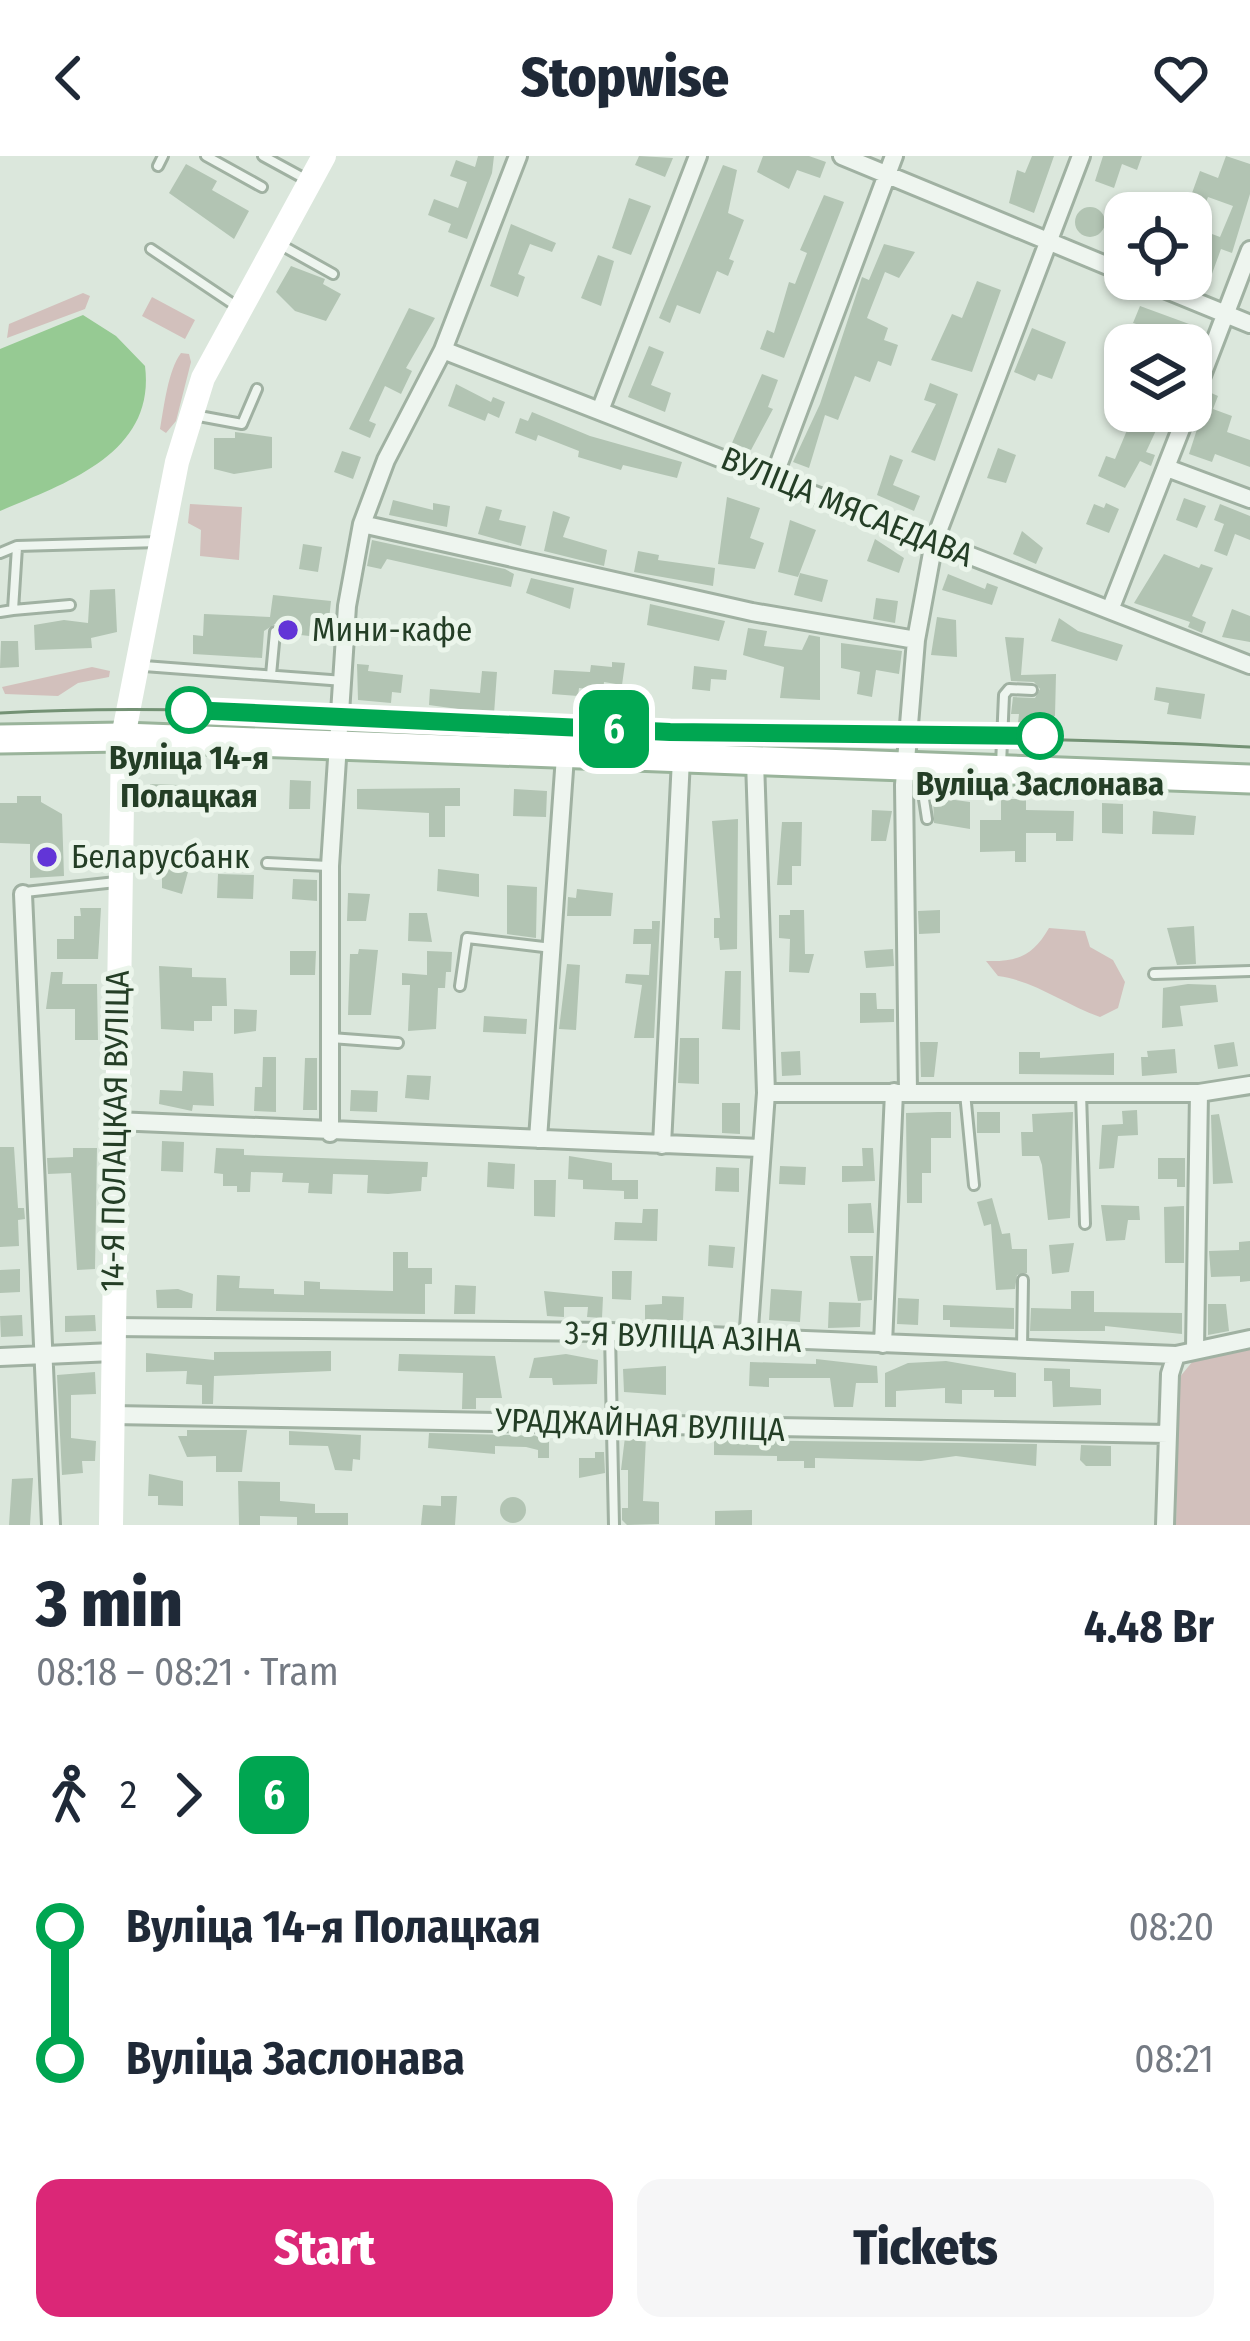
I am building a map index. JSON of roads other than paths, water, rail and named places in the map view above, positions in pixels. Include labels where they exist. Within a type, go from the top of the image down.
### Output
[{"type":"main road","name":"14-Я ПОЛАЦКАЯ ВУЛІЦА","points":[[111,1525],[122,737],[191,414],[239,308],[324,156]]},
{"type":"main road","points":[[0,739],[122,737],[1250,778]]},
{"type":"street","points":[[330,1132],[330,866],[347,606],[362,524],[386,460],[443,350],[518,156]]},
{"type":"street","points":[[602,408],[698,156]]},
{"type":"street","points":[[842,156],[1104,264]]},
{"type":"street","points":[[773,479],[894,156]]},
{"type":"street","points":[[883,1344],[901,1092],[916,640],[934,542],[1081,156]]},
{"type":"street","points":[[1212,347],[1250,250]]},
{"type":"street","points":[[1190,300],[1250,324]]},
{"type":"street","name":"ВУЛІЦА МЯСАЕДАВА","points":[[443,350],[602,408],[1250,665]]},
{"type":"street","points":[[1110,610],[1181,432]]},
{"type":"street","points":[[1168,468],[1250,499]]},
{"type":"street","points":[[362,524],[752,612],[916,640]]},
{"type":"street","points":[[538,1139],[565,756]]},
{"type":"street","points":[[662,1145],[681,759]]},
{"type":"street","points":[[748,1342],[766,1093],[755,761]]},
{"type":"street","points":[[23,894],[51,1525]]},
{"type":"street","points":[[766,1093],[1199,1093],[1250,1085]]},
{"type":"street","points":[[1195,1349],[1199,1093]]},
{"type":"street","points":[[115,1120],[760,1148]]},
{"type":"street","name":"3-Я ВУЛІЦА АЗІНА","points":[[0,1357],[114,1340],[610,1332],[748,1342],[1175,1355],[1250,1339]]},
{"type":"street","points":[[1165,1525],[1175,1355]]},
{"type":"street","name":"УРАДЖАЙНАЯ ВУЛІЦА","points":[[112,1415],[1168,1434]]},
{"type":"lane","points":[[206,156],[262,187]]},
{"type":"lane","points":[[263,156],[309,181]]},
{"type":"lane","points":[[274,241],[332,274]]},
{"type":"lane","points":[[151,249],[239,308]]},
{"type":"lane","points":[[191,414],[242,424],[257,389]]},
{"type":"lane","points":[[0,553],[17,546],[161,542]]},
{"type":"lane","points":[[14,610],[17,546]]},
{"type":"lane","points":[[0,612],[70,605]]},
{"type":"lane","points":[[271,675],[275,632]]},
{"type":"lane","points":[[136,665],[345,681]]},
{"type":"lane","points":[[1001,766],[1004,695],[1010,689],[1031,690]]},
{"type":"lane","points":[[913,765],[927,819]]},
{"type":"lane","points":[[118,854],[214,862]]},
{"type":"lane","points":[[267,863],[330,866]]},
{"type":"lane","points":[[23,894],[31,887],[118,882]]},
{"type":"lane","points":[[460,986],[467,938],[551,947]]},
{"type":"lane","points":[[1154,974],[1250,971]]},
{"type":"lane","points":[[330,1038],[398,1043]]},
{"type":"lane","points":[[1081,1091],[1084,1224]]},
{"type":"lane","points":[[964,1092],[974,1185]]},
{"type":"lane","points":[[1022,1350],[1023,1280]]},
{"type":"lane","points":[[610,1332],[614,1525]]},
{"type":"tram line","name":"6","points":[[189,710],[670,732],[1040,736]]},
{"type":"tram line","points":[[0,713],[251,712],[670,732],[1250,747]]},
{"type":"place","name":"Мини-кафе","points":[[288,630]]},
{"type":"place","name":"Вуліца 14-я Полацкая","points":[[189,710]]},
{"type":"place","name":"Вуліца Заслонава","points":[[1040,736]]},
{"type":"place","name":"Беларусбанк","points":[[47,857]]}]
